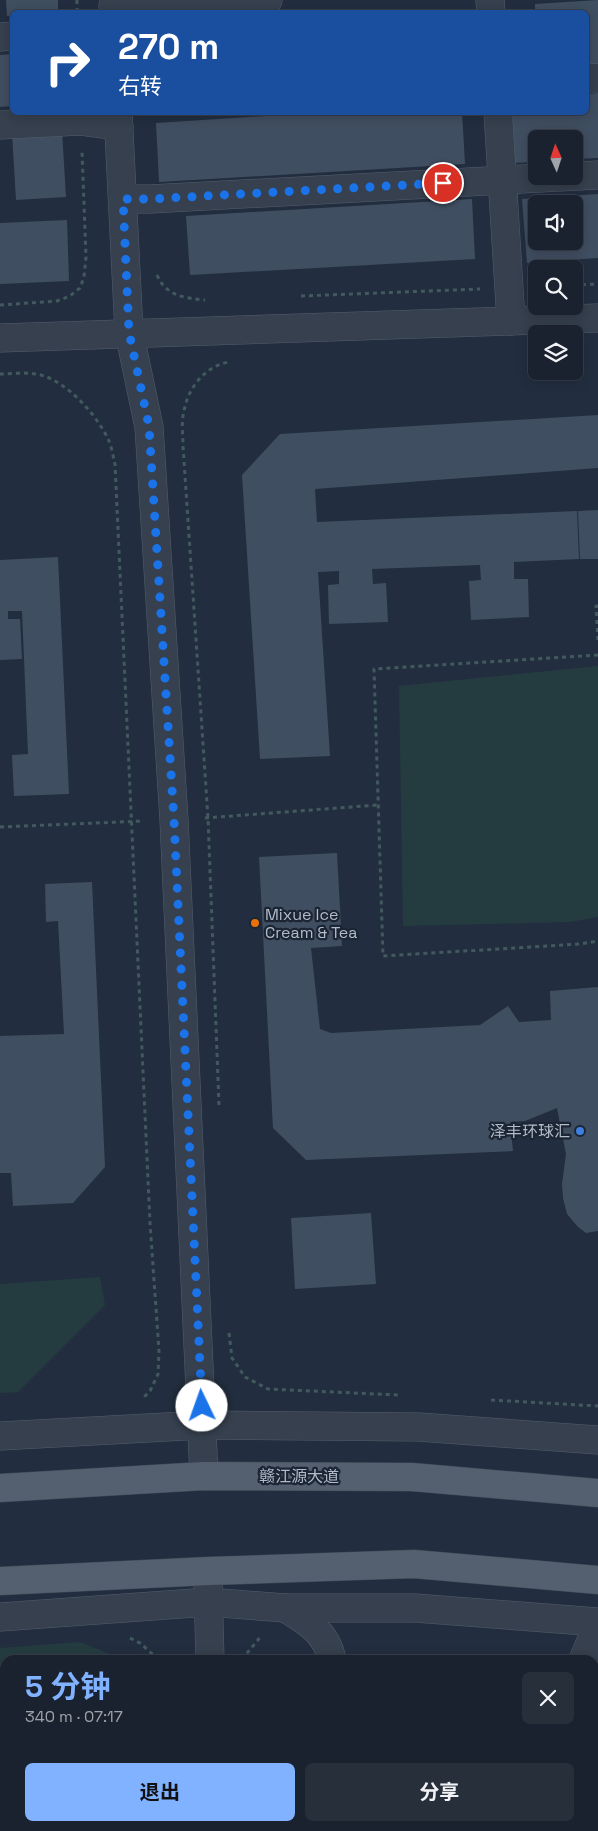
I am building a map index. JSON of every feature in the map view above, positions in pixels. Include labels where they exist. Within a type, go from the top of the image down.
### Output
[{"type":"main road","name":"赣江源大道","points":[[0,1488],[204,1476],[412,1477],[598,1494]]},
{"type":"main road","points":[[0,1581],[414,1564],[598,1580]]},
{"type":"street","points":[[113,6],[268,0]]},
{"type":"street","points":[[498,115],[511,321]]},
{"type":"street","points":[[0,126],[119,119],[129,332],[149,426],[174,820],[204,1476]]},
{"type":"street","points":[[123,199],[598,175]]},
{"type":"street","points":[[0,338],[129,332],[598,318]]},
{"type":"street","points":[[0,1436],[203,1425],[419,1427],[598,1440]]},
{"type":"street","points":[[209,1571],[210,1655]]},
{"type":"street","points":[[0,1617],[208,1602],[285,1608],[415,1608],[598,1623],[585,1655]]},
{"type":"street","points":[[285,1608],[307,1621],[324,1638],[330,1655]]},
{"type":"path","points":[[0,305],[57,301],[70,296],[80,288],[84,277],[86,257],[81,121]]},
{"type":"path","points":[[154,268],[160,282],[169,292],[183,298],[205,300]]},
{"type":"path","points":[[583,285],[598,284]]},
{"type":"path","points":[[294,296],[509,288]]},
{"type":"path","points":[[219,1113],[208,818],[183,446],[184,411],[194,383],[218,364],[237,360]]},
{"type":"path","points":[[0,374],[35,374],[51,378],[73,394],[91,413],[109,442],[115,464],[150,1223],[159,1352],[158,1374],[150,1391],[139,1401]]},
{"type":"path","points":[[598,606],[596,606],[598,642]]},
{"type":"path","points":[[598,655],[374,669],[383,956],[580,944],[598,941]]},
{"type":"path","points":[[228,1329],[232,1358],[246,1377],[268,1389],[406,1396]]},
{"type":"path","points":[[483,1400],[598,1406]]},
{"type":"green space","points":[[598,666],[598,917],[570,922],[403,926],[399,686]]},
{"type":"green space","points":[[100,1277],[105,1305],[18,1392],[0,1393],[0,1284]]},
{"type":"green space","points":[[80,1642],[112,1655],[0,1655],[0,1648]]},
{"type":"building","points":[[6,0],[58,0],[58,10],[10,10],[10,16],[7,16]]},
{"type":"building","points":[[598,0],[598,64],[589,65],[589,10],[535,10],[535,4]]},
{"type":"building","points":[[10,54],[10,106],[0,107],[0,55]]},
{"type":"building","points":[[598,93],[598,158],[583,159],[583,130],[528,130],[528,162],[511,163],[507,115],[589,115],[589,94]]},
{"type":"building","points":[[281,115],[462,115],[465,164],[159,182],[156,123]]},
{"type":"building","points":[[62,131],[66,197],[16,200],[12,134]]},
{"type":"building","points":[[598,194],[598,258],[528,260],[527,263],[522,199],[528,199],[528,250],[583,250],[583,195]]},
{"type":"building","points":[[472,199],[475,259],[190,275],[186,216]]},
{"type":"building","points":[[67,220],[69,281],[0,284],[0,223]]},
{"type":"building","points":[[598,415],[598,468],[315,489],[317,522],[577,511],[579,559],[514,562],[514,579],[528,579],[529,617],[471,620],[469,581],[481,580],[480,565],[372,569],[373,584],[386,583],[388,622],[329,624],[328,585],[339,584],[339,571],[318,572],[330,756],[260,759],[242,475],[280,434]]},
{"type":"building","points":[[598,510],[598,559],[580,559],[578,511]]},
{"type":"building","points":[[58,557],[69,794],[14,796],[12,755],[28,754],[22,611],[8,611],[8,619],[20,619],[22,659],[0,660],[0,560]]},
{"type":"building","points":[[337,853],[342,946],[311,948],[320,1029],[331,1033],[480,1025],[508,1006],[519,1022],[551,1020],[550,991],[598,987],[598,1231],[586,1233],[567,1214],[562,1184],[566,1154],[557,1108],[525,1121],[510,1122],[513,1151],[306,1160],[273,1128],[259,857]]},
{"type":"building","points":[[92,882],[105,1167],[73,1203],[13,1206],[11,1173],[0,1173],[0,1036],[64,1034],[58,921],[46,922],[45,884]]},
{"type":"building","points":[[371,1213],[376,1284],[295,1289],[291,1218]]},
{"type":"place","name":"Mixue Ice Cream & Tea","points":[[255,923]]},
{"type":"place","name":"泽丰环球汇","points":[[580,1131]]},
{"type":"route","points":[[202,1406],[174,820],[149,426],[129,332],[123,199],[443,183]]}]
